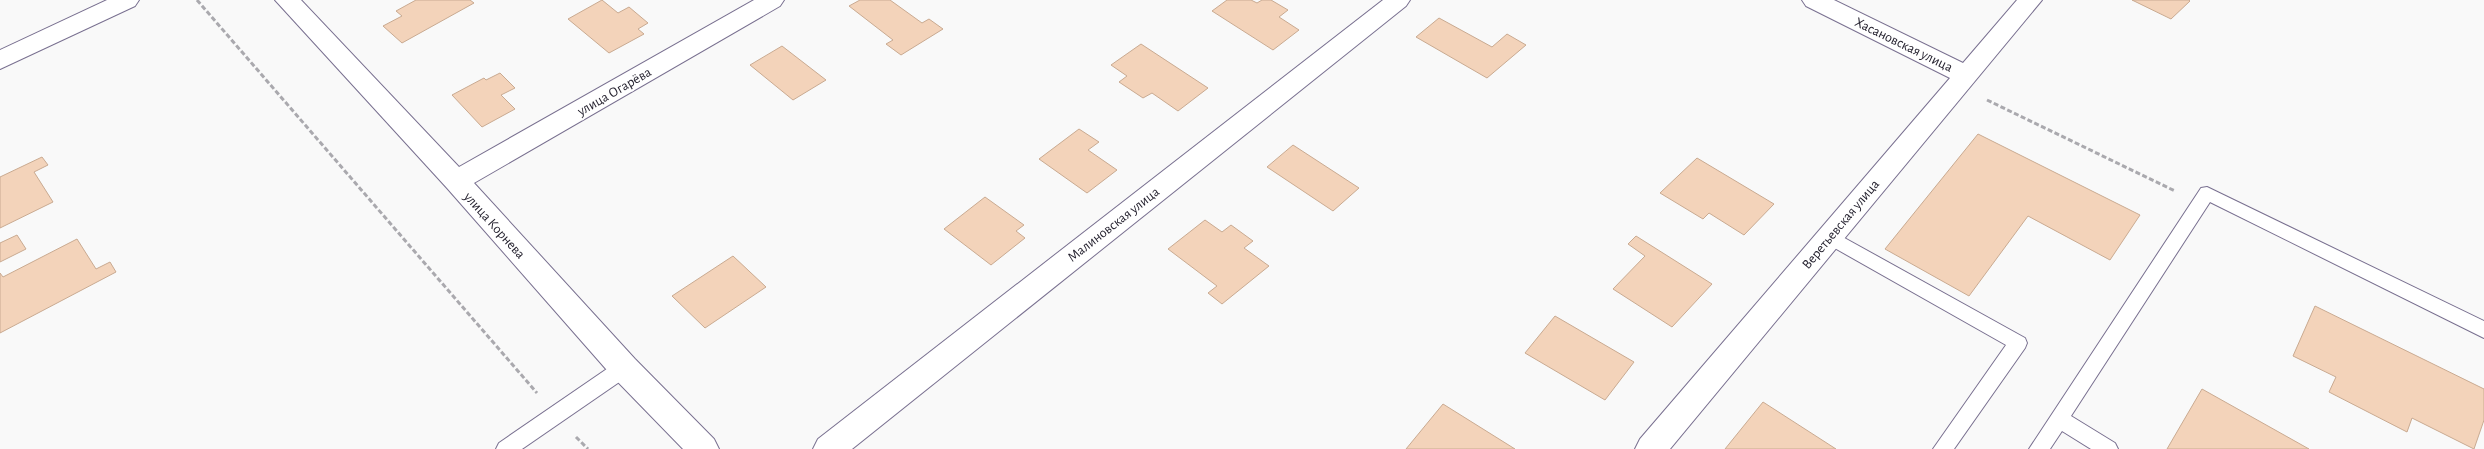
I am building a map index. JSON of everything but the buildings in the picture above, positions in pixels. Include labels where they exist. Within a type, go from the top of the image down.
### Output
[{"type":"street","points":[[0,60],[127,0]]},
{"type":"street","name":"улица Корнева","points":[[287,0],[456,182],[624,368],[703,449]]},
{"type":"street","name":"улица Огарёва","points":[[456,182],[772,0]]},
{"type":"street","name":"Малиновская улица","points":[[829,449],[1398,0]]},
{"type":"street","name":"Хасановская улица","points":[[1814,0],[1962,80]]},
{"type":"street","name":"Веретьевская улица","points":[[1651,449],[2030,0]]},
{"type":"lane","points":[[2039,449],[2200,204],[2206,192],[2484,330]]},
{"type":"lane","points":[[1830,237],[2018,343],[1943,449]]},
{"type":"lane","points":[[506,449],[624,368]]},
{"type":"lane","points":[[2058,420],[2108,449]]},
{"type":"path","points":[[197,0],[556,415]]},
{"type":"path","points":[[1962,80],[2200,204]]}]
